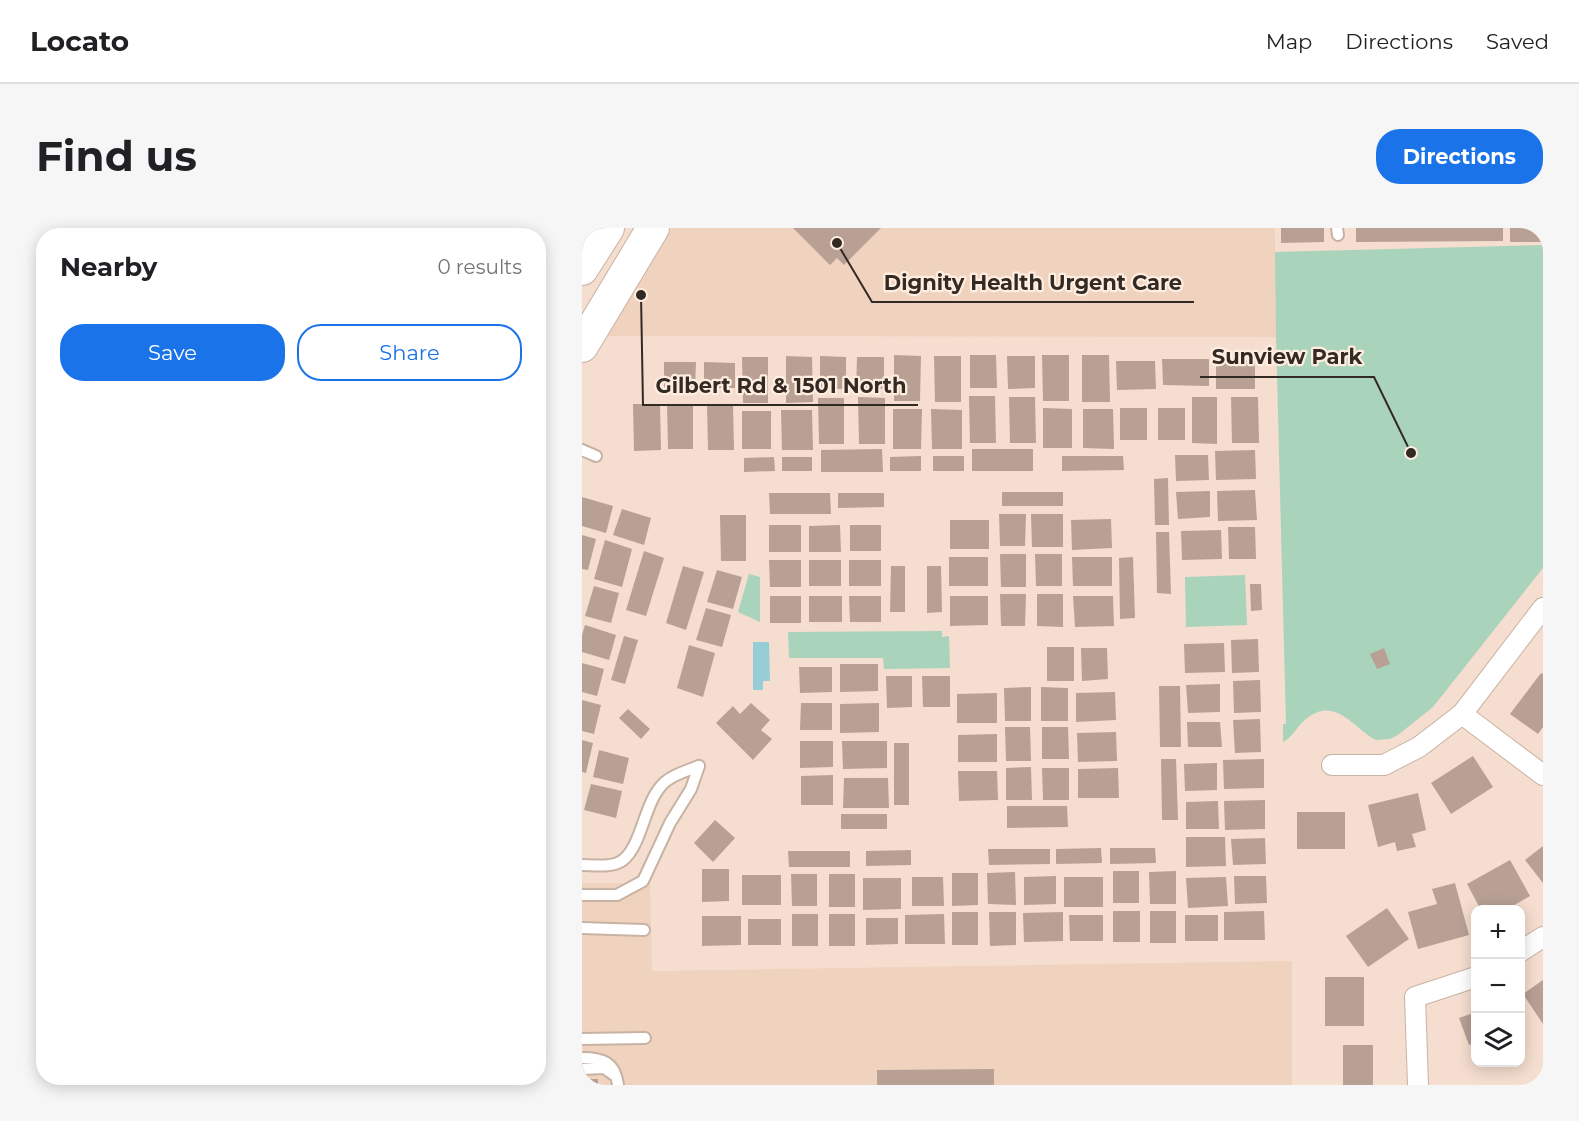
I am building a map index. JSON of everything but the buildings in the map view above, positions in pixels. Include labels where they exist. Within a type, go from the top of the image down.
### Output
[{"type":"main road","points":[[582,269],[608,228]]},
{"type":"main road","points":[[582,346],[653,228]]},
{"type":"street","points":[[1332,765],[1384,765],[1419,747],[1462,714],[1543,608]]},
{"type":"street","points":[[1462,714],[1543,775]]},
{"type":"street","points":[[1525,948],[1543,937]]},
{"type":"street","points":[[1418,1085],[1415,998],[1471,979]]},
{"type":"lane","points":[[582,450],[596,456]]},
{"type":"lane","points":[[582,865],[610,865],[623,860],[634,844],[648,807],[665,782],[699,766],[691,789],[669,823],[644,881],[617,895],[582,896]]},
{"type":"lane","points":[[582,928],[644,930]]},
{"type":"lane","points":[[582,1039],[645,1038]]},
{"type":"lane","points":[[582,1059],[599,1058],[607,1062],[614,1070],[618,1083]]},
{"type":"lane","points":[[582,1069],[604,1068],[612,1072],[618,1083]]},
{"type":"shaded area","points":[[672,228],[1275,228],[1276,337],[603,336]]},
{"type":"shaded area","points":[[582,883],[650,883],[652,971],[1292,961],[1292,1085],[582,1085]]},
{"type":"green space","points":[[1543,245],[1543,568],[1433,707],[1398,735],[1390,739],[1376,740],[1343,716],[1326,710],[1306,719],[1283,742],[1283,724],[1286,724],[1275,252]]},
{"type":"green space","points":[[749,574],[760,577],[760,622],[738,612]]},
{"type":"green space","points":[[1245,575],[1247,625],[1186,627],[1185,577]]},
{"type":"green space","points":[[942,631],[942,637],[949,636],[950,668],[884,669],[883,658],[789,658],[788,632]]},
{"type":"water","points":[[753,642],[769,642],[770,681],[763,681],[763,690],[753,690]]},
{"type":"place","name":"Dignity Health Urgent Care","points":[[837,243]]},
{"type":"place","name":"Gilbert Rd & 1501 North","points":[[641,295]]},
{"type":"place","name":"Sunview Park","points":[[1411,453]]}]
